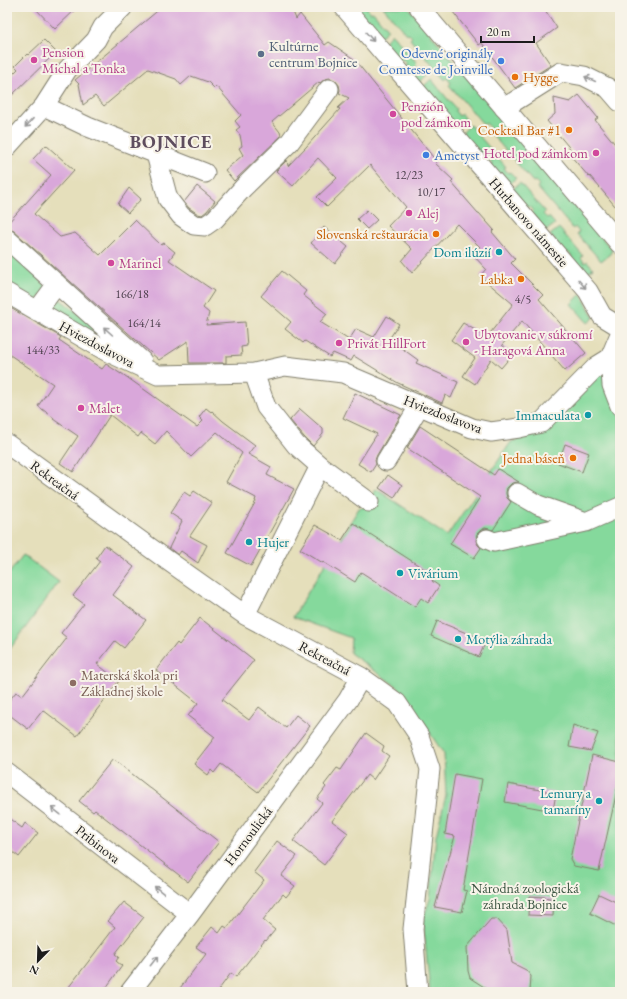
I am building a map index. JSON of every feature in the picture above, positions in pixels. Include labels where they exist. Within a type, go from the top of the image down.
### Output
[{"type":"street","points":[[7,147],[44,106],[67,70],[96,40],[103,26],[123,7]]},
{"type":"street","name":"Hurbanovo námestie","points":[[344,7],[588,291],[602,316],[620,327]]},
{"type":"street","points":[[419,7],[620,244]]},
{"type":"street","points":[[504,108],[561,72],[584,76],[608,88],[620,102]]},
{"type":"street","points":[[156,154],[168,199],[181,216],[194,225],[205,226],[215,219],[243,188],[289,143],[329,89]]},
{"type":"street","points":[[44,106],[88,127],[205,173]]},
{"type":"street","name":"Hviezdoslavova","points":[[7,239],[158,375]]},
{"type":"street","points":[[37,311],[56,284]]},
{"type":"street","name":"Hviezdoslavova","points":[[7,293],[106,351],[158,375],[254,373],[285,366],[343,373],[472,428],[491,432],[541,422],[597,366],[610,358]]},
{"type":"street","points":[[620,334],[610,358],[612,385],[620,406]]},
{"type":"street","points":[[254,373],[266,406],[296,445],[320,466],[369,502]]},
{"type":"street","points":[[386,461],[420,405]]},
{"type":"street","name":"Rekreačná","points":[[7,444],[245,615],[361,677],[397,703],[419,736],[430,769],[413,929],[418,992]]},
{"type":"street","points":[[245,615],[320,466]]},
{"type":"street","points":[[517,493],[538,505],[586,522]]},
{"type":"street","points":[[487,539],[494,542],[586,522],[620,506]]},
{"type":"street","name":"Hornoulická","points":[[130,992],[190,914],[348,700],[361,677]]},
{"type":"street","name":"Pribinova","points":[[7,773],[190,914]]},
{"type":"green space","points":[[356,7],[368,7],[367,8],[370,13],[373,12],[388,30],[380,37],[375,32],[377,29],[373,25],[371,27]]},
{"type":"green space","points":[[383,7],[408,7],[612,250],[610,254],[601,261],[577,234],[579,232],[575,227],[573,229],[537,187],[539,185],[535,181],[533,182],[488,130],[490,128],[486,123],[484,125],[449,85],[451,83],[447,78],[445,80],[410,39],[412,37],[408,33],[406,34]]},
{"type":"green space","points":[[392,34],[417,63],[415,65],[419,70],[421,68],[427,75],[419,83],[405,66],[407,64],[403,60],[401,61],[384,42]]},
{"type":"green space","points":[[431,79],[456,109],[455,111],[459,116],[461,114],[467,121],[458,128],[445,113],[446,111],[443,106],[440,108],[423,87]]},
{"type":"green space","points":[[470,125],[506,167],[504,168],[508,173],[510,172],[516,178],[507,186],[491,166],[493,165],[489,160],[487,162],[484,159],[486,157],[482,152],[480,154],[462,133]]},
{"type":"green space","points":[[520,183],[545,212],[543,214],[547,218],[549,217],[555,224],[546,231],[531,213],[533,211],[529,206],[527,208],[511,190]]},
{"type":"green space","points":[[559,228],[583,256],[581,258],[585,263],[587,261],[593,268],[584,275],[570,259],[572,257],[568,252],[566,254],[550,235]]},
{"type":"green space","points":[[7,245],[47,287],[37,301],[7,286]]},
{"type":"green space","points":[[53,294],[107,335],[103,341],[48,310]]},
{"type":"green space","points":[[581,294],[594,318],[588,323],[571,304]]},
{"type":"green space","name":"Národná zoologická záhrada Bojnice","points":[[620,351],[620,992],[430,992],[423,919],[430,899],[436,836],[446,795],[444,754],[400,689],[350,653],[351,638],[293,617],[359,508],[366,507],[376,489],[447,536],[511,442],[553,425]]},
{"type":"green space","points":[[23,555],[59,582],[7,653],[7,576]]},
{"type":"building","points":[[34,7],[78,7],[55,29]]},
{"type":"building","points":[[162,7],[291,7],[296,19],[300,14],[325,45],[329,42],[354,59],[437,162],[435,163],[453,180],[451,182],[494,230],[492,232],[515,259],[511,263],[543,295],[539,299],[586,353],[565,371],[522,321],[502,345],[513,354],[501,368],[491,359],[475,384],[463,376],[475,358],[451,340],[463,323],[487,337],[513,304],[480,276],[486,269],[473,255],[480,247],[457,224],[412,273],[402,261],[412,249],[388,226],[406,207],[370,165],[327,207],[317,197],[337,178],[318,158],[293,186],[276,171],[287,160],[288,166],[340,109],[338,108],[349,98],[339,93],[339,85],[335,80],[330,78],[325,79],[320,83],[319,82],[272,122],[280,132],[281,136],[234,181],[225,170],[243,155],[239,148],[242,146],[240,135],[236,130],[240,127],[235,121],[241,115],[216,86],[214,88],[208,82],[191,76],[181,85],[176,79],[148,69],[104,106],[95,96],[83,105],[79,84],[75,80]]},
{"type":"building","points":[[449,7],[543,7],[557,28],[536,43],[551,65],[515,88],[482,43],[479,45]]},
{"type":"building","name":"Pension Michal a Tonka","points":[[44,40],[56,52],[7,100],[7,80],[18,69],[15,66]]},
{"type":"building","name":"Hotel pod zámkom","points":[[579,95],[598,118],[595,120],[620,150],[620,212],[570,155],[573,152],[547,121],[555,114],[554,98],[570,102]]},
{"type":"building","points":[[46,145],[74,170],[34,214],[60,237],[75,233],[100,255],[135,220],[161,245],[164,243],[175,252],[169,260],[214,291],[203,308],[209,313],[206,325],[245,322],[247,346],[241,347],[242,355],[226,356],[226,363],[189,363],[188,341],[159,360],[7,226],[7,224],[51,175],[33,159]]},
{"type":"building","points":[[197,186],[215,201],[202,215],[189,208],[184,202]]},
{"type":"building","points":[[129,188],[141,199],[128,213],[118,204]]},
{"type":"building","points":[[367,210],[377,220],[367,229],[357,219]]},
{"type":"building","points":[[324,227],[348,247],[335,264],[311,243]]},
{"type":"building","points":[[282,271],[306,291],[303,295],[327,314],[320,322],[349,340],[356,329],[374,337],[387,316],[399,324],[389,339],[418,360],[416,363],[458,382],[451,398],[445,395],[442,403],[398,383],[354,356],[351,361],[333,353],[330,357],[305,341],[303,343],[285,329],[291,322],[261,296]]},
{"type":"building","points":[[7,306],[61,337],[59,340],[102,369],[106,364],[121,373],[197,427],[203,421],[199,417],[206,408],[211,412],[212,411],[255,445],[248,454],[271,467],[267,475],[294,489],[251,566],[227,553],[256,501],[256,498],[226,482],[242,453],[217,432],[191,457],[166,431],[155,444],[141,433],[138,437],[110,415],[73,472],[60,463],[78,436],[53,419],[54,418],[38,406],[53,384],[7,353]]},
{"type":"building","points":[[355,393],[401,415],[377,455],[375,460],[376,464],[371,472],[358,464],[377,434],[343,418]]},
{"type":"building","points":[[300,409],[323,429],[323,434],[313,446],[290,420]]},
{"type":"building","points":[[420,426],[494,475],[498,469],[519,482],[512,483],[507,488],[507,498],[511,502],[493,530],[485,528],[477,534],[476,541],[481,548],[474,558],[450,544],[480,497],[407,448]]},
{"type":"building","name":"Jedna báseň","points":[[565,444],[589,453],[582,472],[558,463]]},
{"type":"building","points":[[388,475],[402,485],[394,498],[379,488]]},
{"type":"building","points":[[194,491],[212,503],[190,536],[207,545],[198,563],[181,551],[178,555],[169,548],[182,521],[170,513],[184,492],[190,496]]},
{"type":"building","name":"Vivárium","points":[[353,523],[435,576],[432,581],[439,586],[428,603],[421,598],[415,607],[361,572],[355,582],[300,549],[315,525],[342,540]]},
{"type":"building","points":[[105,545],[134,567],[113,595],[146,620],[124,648],[115,641],[97,664],[119,681],[77,736],[43,710],[28,729],[7,713],[7,703],[16,692],[22,696],[67,638],[61,633],[84,604],[73,596],[100,561],[96,558]]},
{"type":"building","points":[[200,618],[254,660],[222,700],[249,720],[259,707],[286,728],[296,715],[310,726],[258,792],[221,764],[214,773],[211,770],[208,775],[194,764],[215,737],[188,716],[198,703],[156,670],[177,643],[179,645]]},
{"type":"building","name":"Motýlia záhrada","points":[[437,621],[486,641],[479,657],[431,636]]},
{"type":"building","points":[[573,725],[598,733],[591,751],[569,747]]},
{"type":"building","points":[[366,733],[384,746],[382,751],[389,756],[373,780],[367,775],[332,821],[348,833],[324,865],[293,841],[322,803],[317,799],[326,787],[324,785],[337,768],[341,770]]},
{"type":"building","name":"Lemury a tamaríny","points":[[592,755],[620,762],[620,777],[599,871],[574,866],[570,859]]},
{"type":"building","points":[[113,759],[219,842],[188,882],[95,810],[93,812],[79,801]]},
{"type":"building","points":[[455,774],[482,779],[463,890],[467,891],[462,912],[435,907],[455,836],[445,834]]},
{"type":"building","points":[[508,784],[556,793],[553,811],[505,802]]},
{"type":"building","points":[[7,817],[22,828],[25,823],[38,833],[19,857],[7,847]]},
{"type":"building","points":[[277,841],[297,856],[281,876],[295,886],[286,897],[283,894],[263,920],[275,930],[266,941],[265,940],[236,977],[231,973],[217,992],[177,992],[206,954],[196,947],[212,927],[219,933],[224,926],[227,928],[264,880],[254,872]]},
{"type":"building","points":[[599,894],[620,904],[620,928],[590,913]]},
{"type":"building","points":[[529,896],[554,899],[553,916],[528,915]]},
{"type":"building","points":[[124,902],[144,917],[115,954],[119,957],[116,961],[122,966],[103,992],[65,992],[115,927],[108,921]]},
{"type":"building","points":[[491,919],[497,919],[507,930],[512,963],[526,970],[531,976],[530,992],[492,992],[470,978],[468,971],[467,947]]},
{"type":"place","name":"Kultúrne centrum Bojnice","points":[[261,54]]},
{"type":"place","name":"Pension Michal a Tonka","points":[[34,60]]},
{"type":"place","name":"Odevné originály Comtesse de Joinville","points":[[501,61]]},
{"type":"place","name":"Hygge","points":[[515,77]]},
{"type":"place","name":"Penzión pod zámkom","points":[[393,114]]},
{"type":"place","name":"Cocktail Bar #1","points":[[569,130]]},
{"type":"place","name":"Hotel pod zámkom","points":[[596,153]]},
{"type":"place","name":"Ametyst","points":[[426,155]]},
{"type":"place","name":"Alej","points":[[409,213]]},
{"type":"place","name":"Slovenská reštaurácia","points":[[436,234]]},
{"type":"place","name":"Dom ilúzií","points":[[499,252]]},
{"type":"place","name":"Marinel","points":[[111,263]]},
{"type":"place","name":"Labka","points":[[521,279]]},
{"type":"place","name":"Ubytovanie v súkromí - Haragová Anna","points":[[466,342]]},
{"type":"place","name":"Privát HillFort","points":[[339,343]]},
{"type":"place","name":"Malet","points":[[81,408]]},
{"type":"place","name":"Immaculata","points":[[588,415]]},
{"type":"place","name":"Jedna báseň","points":[[573,458]]},
{"type":"place","name":"Hujer","points":[[249,542]]},
{"type":"place","name":"Vivárium","points":[[400,573]]},
{"type":"place","name":"Motýlia záhrada","points":[[458,639]]},
{"type":"place","name":"Materská škola pri Základnej škole","points":[[73,683]]},
{"type":"place","name":"Lemury a tamaríny","points":[[599,801]]},
{"type":"district","name":"BOJNICE","points":[[171,142]]}]
